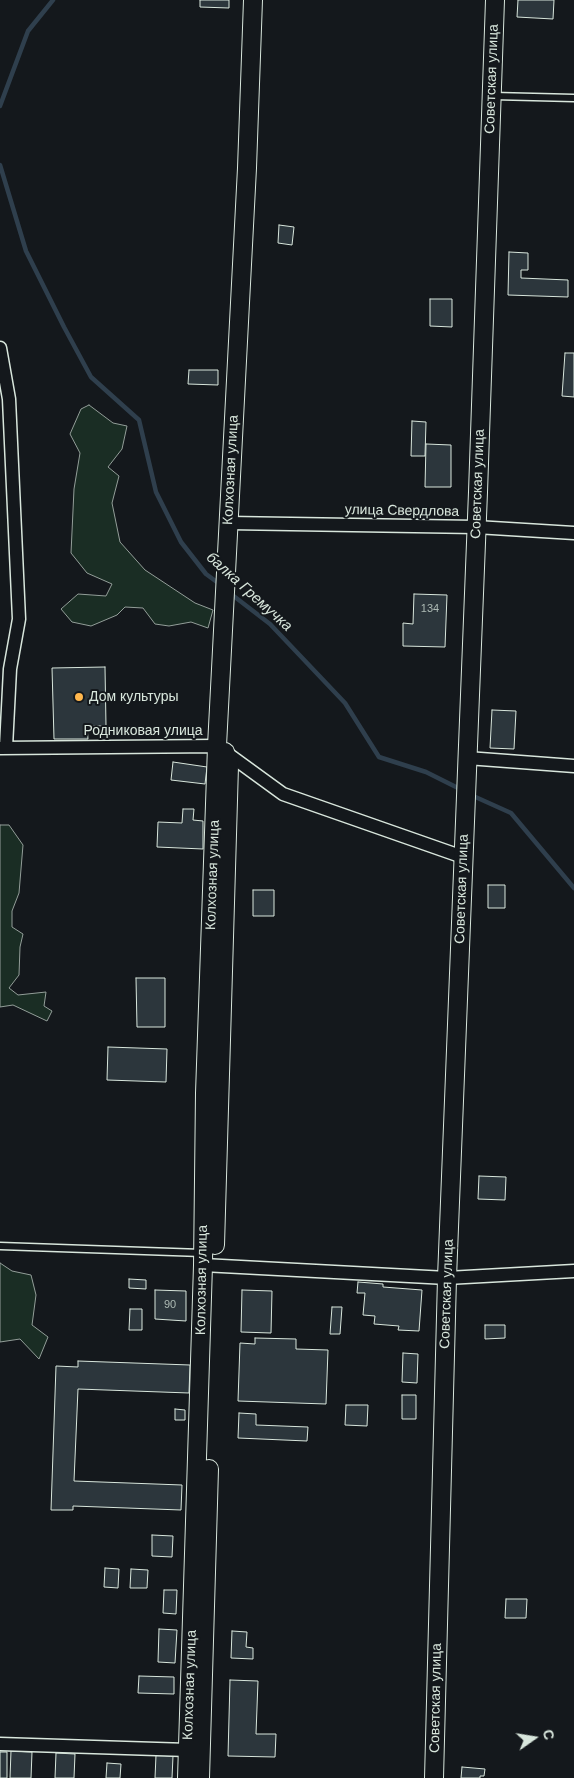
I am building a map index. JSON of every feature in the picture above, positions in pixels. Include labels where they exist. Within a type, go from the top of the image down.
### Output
[{"type":"street","name":"Колхозная улица","points":[[200,1778],[207,1261],[205,1094],[221,749],[224,601],[247,168],[253,0]]},
{"type":"street","name":"Советская улица","points":[[434,1778],[447,1278],[495,0]]},
{"type":"street","name":"Родниковая улица","points":[[0,348],[9,399],[19,619],[10,669],[3,747],[221,749]]},
{"type":"street","name":"улица Свердлова","points":[[229,523],[476,528],[574,533]]},
{"type":"street","points":[[221,749],[282,794],[463,857]]},
{"type":"street","points":[[467,758],[574,766]]},
{"type":"street","name":"Колхозная улица","points":[[187,1778],[207,1261]]},
{"type":"street","points":[[207,1261],[447,1278],[574,1271]]},
{"type":"street","name":"Колхозная улица","points":[[0,1744],[188,1750]]},
{"type":"lane","points":[[491,96],[574,98]]},
{"type":"lane","points":[[0,1246],[207,1261]]},
{"type":"green space","points":[[89,405],[113,423],[127,426],[122,449],[108,467],[119,476],[112,503],[120,542],[145,570],[195,603],[213,610],[208,628],[191,622],[169,626],[155,624],[143,608],[125,607],[117,615],[91,626],[72,622],[61,609],[78,594],[106,596],[112,584],[87,573],[71,553],[74,489],[80,453],[70,434],[81,409]]},
{"type":"green space","points":[[0,825],[9,825],[23,845],[19,893],[12,911],[12,927],[23,934],[20,947],[19,975],[9,988],[18,995],[46,992],[44,1006],[52,1011],[47,1021],[13,1005],[0,1007]]},
{"type":"green space","points":[[0,1263],[12,1271],[31,1275],[36,1295],[32,1325],[48,1337],[39,1359],[20,1339],[0,1342]]},
{"type":"building","points":[[200,0],[229,0],[229,8],[200,7]]},
{"type":"building","points":[[518,0],[554,0],[553,19],[517,17]]},
{"type":"building","points":[[279,225],[294,227],[292,245],[278,243]]},
{"type":"building","points":[[509,252],[528,253],[528,270],[521,270],[521,278],[568,280],[568,297],[508,295]]},
{"type":"building","points":[[430,299],[452,299],[452,327],[430,326]]},
{"type":"building","points":[[565,353],[574,353],[574,397],[562,396]]},
{"type":"building","points":[[189,370],[218,370],[218,385],[188,384]]},
{"type":"building","points":[[412,421],[426,422],[425,456],[411,456]]},
{"type":"building","points":[[426,444],[451,445],[451,487],[425,487]]},
{"type":"building","points":[[414,594],[447,595],[445,647],[403,646],[403,623],[413,624]]},
{"type":"building","name":"Дом культуры","points":[[105,667],[106,726],[87,726],[88,739],[54,739],[52,668]]},
{"type":"building","points":[[492,710],[516,711],[514,749],[490,748]]},
{"type":"building","points":[[173,762],[207,767],[205,784],[171,780]]},
{"type":"building","points":[[183,809],[194,809],[193,820],[203,821],[203,849],[157,847],[158,822],[182,823]]},
{"type":"building","points":[[488,885],[505,885],[505,908],[488,908]]},
{"type":"building","points":[[253,890],[274,890],[274,916],[253,916]]},
{"type":"building","points":[[136,978],[165,978],[165,1027],[137,1027]]},
{"type":"building","points":[[108,1047],[167,1049],[166,1082],[107,1080]]},
{"type":"building","points":[[479,1176],[506,1177],[505,1200],[478,1199]]},
{"type":"building","points":[[129,1279],[146,1280],[146,1289],[129,1288]]},
{"type":"building","points":[[358,1282],[383,1284],[383,1287],[422,1290],[419,1331],[398,1330],[399,1326],[374,1324],[375,1316],[363,1315],[365,1293],[357,1293]]},
{"type":"building","points":[[155,1290],[186,1291],[186,1321],[155,1319]]},
{"type":"building","points":[[242,1290],[272,1291],[271,1333],[241,1332]]},
{"type":"building","points":[[332,1307],[342,1307],[340,1334],[330,1334]]},
{"type":"building","points":[[130,1309],[142,1309],[142,1330],[129,1330]]},
{"type":"building","points":[[485,1325],[505,1325],[505,1338],[485,1339]]},
{"type":"building","points":[[255,1338],[296,1339],[296,1349],[328,1350],[326,1404],[238,1401],[240,1343],[255,1344]]},
{"type":"building","points":[[403,1353],[418,1354],[417,1383],[402,1382]]},
{"type":"building","points":[[78,1361],[190,1365],[189,1393],[78,1389],[74,1481],[182,1485],[181,1510],[73,1506],[73,1510],[51,1510],[56,1366],[78,1367]]},
{"type":"building","points":[[402,1395],[416,1395],[416,1419],[402,1419]]},
{"type":"building","points":[[346,1405],[368,1405],[367,1426],[345,1425]]},
{"type":"building","points":[[175,1409],[185,1410],[185,1420],[175,1420]]},
{"type":"building","points":[[239,1413],[256,1414],[256,1425],[308,1427],[307,1441],[238,1438]]},
{"type":"building","points":[[152,1535],[173,1536],[172,1557],[152,1556]]},
{"type":"building","points":[[105,1568],[119,1569],[118,1588],[104,1587]]},
{"type":"building","points":[[131,1569],[148,1570],[147,1588],[130,1588]]},
{"type":"building","points":[[164,1590],[177,1590],[176,1614],[163,1613]]},
{"type":"building","points":[[506,1599],[527,1599],[526,1618],[505,1618]]},
{"type":"building","points":[[159,1629],[177,1630],[175,1663],[158,1662]]},
{"type":"building","points":[[232,1631],[247,1632],[246,1647],[253,1648],[253,1659],[231,1658]]},
{"type":"building","points":[[139,1676],[174,1677],[174,1694],[138,1693]]},
{"type":"building","points":[[230,1680],[258,1681],[256,1734],[276,1734],[275,1757],[228,1756]]},
{"type":"building","points":[[11,1751],[32,1752],[31,1778],[10,1778]]},
{"type":"building","points":[[0,1752],[7,1752],[7,1778],[0,1778]]},
{"type":"building","points":[[56,1753],[75,1754],[74,1778],[55,1778]]},
{"type":"building","points":[[156,1755],[173,1756],[172,1778],[155,1778]]},
{"type":"building","points":[[107,1763],[121,1764],[120,1778],[106,1778]]},
{"type":"building","points":[[462,1767],[485,1769],[484,1776],[480,1776],[480,1778],[461,1778]]},
{"type":"waterway","name":"балка Гремучка","points":[[0,106],[28,31],[53,0]]},
{"type":"waterway","name":"балка Гремучка","points":[[0,165],[26,251],[64,327],[91,377],[139,420],[156,492],[181,542],[206,574],[221,585]]},
{"type":"waterway","name":"балка Гремучка","points":[[231,594],[270,624],[345,703],[379,757],[426,772],[462,790]]},
{"type":"waterway","name":"балка Гремучка","points":[[471,795],[511,813],[574,888]]},
{"type":"place","name":"Дом культуры","points":[[79,697]]}]
